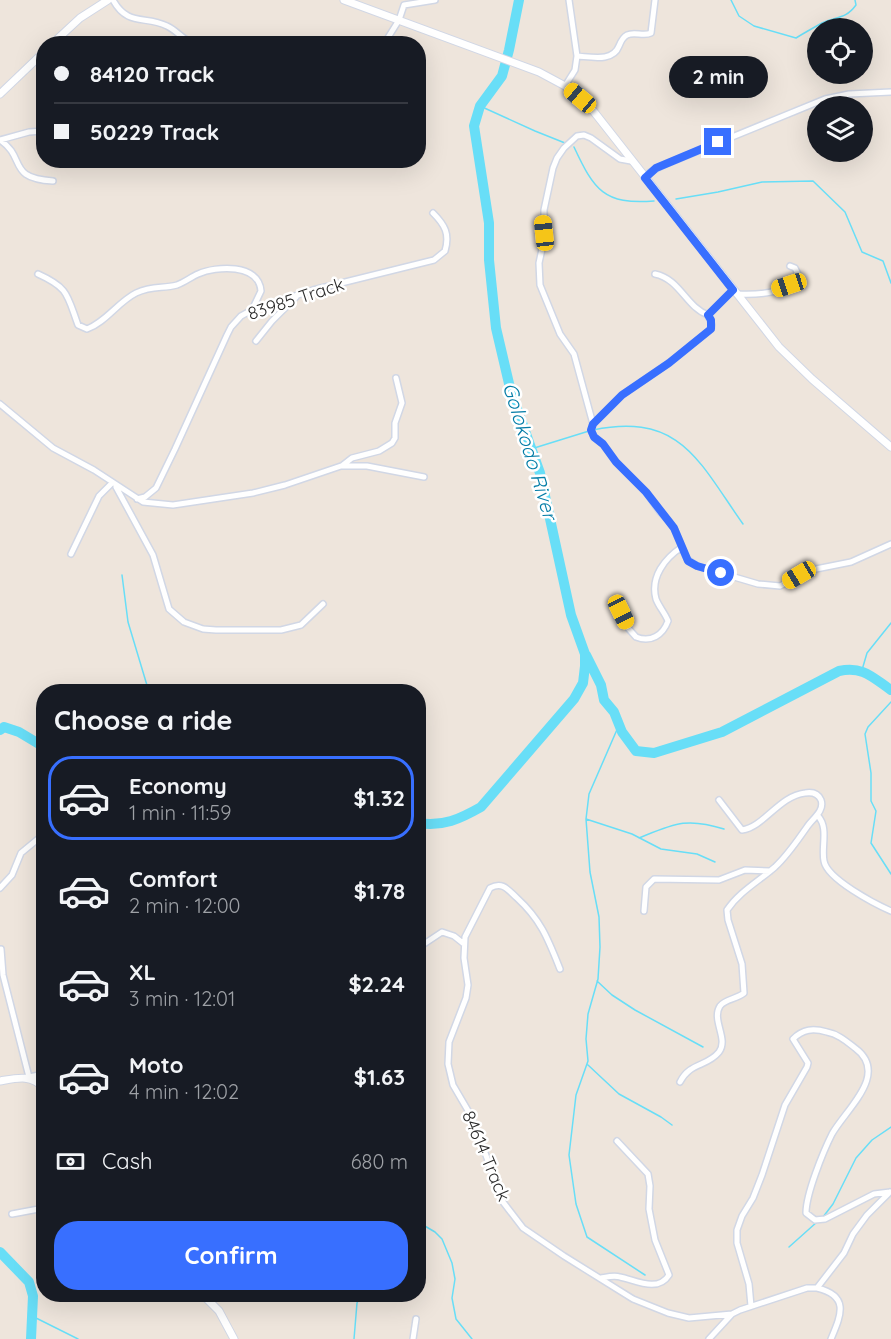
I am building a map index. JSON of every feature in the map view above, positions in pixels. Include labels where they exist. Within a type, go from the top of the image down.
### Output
[{"type":"street","points":[[61,36],[80,18],[108,0]]},
{"type":"street","points":[[113,0],[125,15],[167,26],[179,36]]},
{"type":"street","points":[[344,0],[524,65],[565,86],[591,108],[779,347],[891,447]]},
{"type":"street","points":[[398,0],[404,5],[435,0]]},
{"type":"street","points":[[565,86],[575,70],[577,56],[569,0]]},
{"type":"street","points":[[577,56],[609,57],[617,52],[622,38],[626,35],[651,33],[655,0]]},
{"type":"street","points":[[389,36],[399,20],[404,5]]},
{"type":"street","points":[[0,94],[36,60]]},
{"type":"street","points":[[645,178],[650,172],[666,164],[825,99],[849,94],[891,92]]},
{"type":"street","points":[[0,140],[36,132]]},
{"type":"street","points":[[593,424],[573,354],[560,334],[540,285],[539,263],[544,233],[544,210],[557,158],[577,136],[584,135],[591,138],[620,159],[632,161]]},
{"type":"street","points":[[0,140],[10,148],[25,175],[35,179],[53,181]]},
{"type":"street","name":"83985 Track","points":[[137,499],[156,488],[231,327],[244,314],[299,294],[422,263],[441,256],[447,244],[446,230],[433,213]]},
{"type":"street","points":[[708,315],[735,292],[757,295],[794,283],[798,274],[795,268],[790,266]]},
{"type":"street","points":[[38,274],[66,292],[73,305],[78,325],[87,329],[100,322],[122,302],[144,290],[157,286],[176,285],[197,274],[221,268],[236,269],[249,274],[257,281],[261,291],[252,310]]},
{"type":"street","points":[[655,274],[669,279],[697,309],[708,315],[711,320],[711,329],[669,363],[622,395],[593,424],[591,430],[594,437],[646,492],[674,528],[687,559],[691,563],[769,586],[780,586],[811,570],[851,562],[891,544]]},
{"type":"street","points":[[256,341],[299,294]]},
{"type":"street","points":[[0,404],[52,448],[94,470],[137,499],[143,502],[173,505],[218,499],[285,485],[341,466],[352,458],[379,451],[392,443],[395,438],[395,423],[402,408],[396,378]]},
{"type":"street","points":[[341,466],[367,466],[424,477]]},
{"type":"street","points":[[71,554],[99,496],[114,484]]},
{"type":"street","points":[[114,484],[153,555],[169,609],[184,622],[203,629],[281,630],[301,625],[323,604]]},
{"type":"street","points":[[617,603],[628,628],[636,637],[651,639],[659,634],[668,621],[656,597],[658,576],[663,562],[682,548]]},
{"type":"street","points":[[680,1083],[687,1071],[713,1058],[721,1050],[718,1009],[723,1004],[742,996],[744,992],[742,964],[727,910],[737,897],[770,871],[792,848],[807,826],[818,816],[821,805],[820,798],[814,793],[802,793],[791,797],[752,827],[742,830],[719,800]]},
{"type":"street","points":[[818,816],[823,825],[824,860],[828,870],[859,894],[891,911]]},
{"type":"street","points":[[0,888],[12,875],[21,853],[36,841]]},
{"type":"street","points":[[644,911],[646,886],[654,879],[719,880],[748,870],[770,871]]},
{"type":"street","name":"84614 Track","points":[[560,969],[547,935],[526,905],[509,888],[492,886],[486,893],[469,927],[464,944],[468,985],[466,998],[449,1042],[448,1064],[453,1085],[470,1114],[496,1188],[508,1209],[523,1228],[633,1299],[689,1318],[732,1314]]},
{"type":"street","points":[[426,943],[442,932],[454,936],[464,944]]},
{"type":"street","points":[[1,949],[3,975],[29,1077],[36,1081]]},
{"type":"street","points":[[751,1306],[749,1284],[737,1243],[737,1230],[762,1176],[786,1105],[807,1067],[808,1062],[793,1039],[800,1032],[814,1029],[832,1033],[861,1052],[869,1066],[860,1094],[842,1118],[823,1152],[806,1210],[807,1214],[815,1220],[825,1219],[874,1194],[891,1191]]},
{"type":"street","points":[[0,1081],[36,1076]]},
{"type":"street","points":[[601,1278],[617,1276],[643,1284],[651,1284],[663,1282],[669,1275],[655,1240],[649,1209],[648,1174],[617,1141]]},
{"type":"street","points":[[817,1288],[844,1253],[853,1234],[867,1215],[891,1191]]},
{"type":"street","points":[[12,1214],[36,1210]]},
{"type":"street","points":[[709,1339],[732,1314],[807,1288],[817,1288],[827,1290],[837,1298],[841,1307],[841,1314],[831,1339]]},
{"type":"street","points":[[210,1302],[219,1311],[234,1339]]},
{"type":"street","points":[[413,1339],[416,1319]]},
{"type":"waterway","name":"Golokodo River","points":[[426,824],[451,821],[481,807],[574,699],[583,683],[585,666],[585,654],[571,615],[540,473],[511,392],[496,328],[489,260],[489,223],[474,126],[480,106],[502,76],[519,0]]},
{"type":"waterway","points":[[731,0],[739,16],[754,26],[796,38],[822,23],[848,13],[856,5],[855,0]]},
{"type":"waterway","points":[[480,106],[565,143]]},
{"type":"waterway","points":[[574,147],[588,174],[603,192],[623,200],[654,201]]},
{"type":"waterway","points":[[676,199],[762,182],[813,181],[845,212],[862,252],[883,261],[891,283]]},
{"type":"waterway","points":[[593,430],[623,426],[647,428],[668,435],[699,462],[743,524]]},
{"type":"waterway","points":[[531,449],[589,431]]},
{"type":"waterway","points":[[122,575],[128,622],[147,684]]},
{"type":"waterway","points":[[862,670],[867,653],[891,623]]},
{"type":"waterway","points":[[586,655],[601,685],[604,700],[614,712],[622,732],[636,751],[654,753],[722,732],[839,671],[861,671],[891,690]]},
{"type":"waterway","points":[[891,702],[868,727],[865,734],[871,773],[871,801],[876,811],[871,843],[891,874]]},
{"type":"waterway","points":[[619,725],[589,794],[586,819],[590,872],[599,917],[600,947],[598,979],[588,1014],[586,1039],[588,1061],[576,1095],[569,1155],[576,1204],[587,1237],[645,1275]]},
{"type":"waterway","name":"Golokodo River","points":[[0,730],[4,727],[19,732],[36,742]]},
{"type":"waterway","points":[[586,819],[632,834],[661,849],[697,854],[715,862]]},
{"type":"waterway","points":[[639,838],[680,824],[700,823],[724,829]]},
{"type":"waterway","points":[[597,981],[612,995],[635,1010],[703,1047]]},
{"type":"waterway","points":[[588,1065],[619,1094],[672,1125]]},
{"type":"waterway","points":[[823,1217],[833,1204],[856,1158],[872,1140],[891,1127]]},
{"type":"waterway","points":[[789,1247],[817,1222]]},
{"type":"waterway","points":[[426,1227],[442,1239],[452,1263],[455,1279],[452,1298],[456,1319],[472,1339]]},
{"type":"waterway","name":"Golokodo River","points":[[0,1252],[29,1282],[33,1296],[31,1339]]},
{"type":"waterway","points":[[354,1339],[357,1302]]},
{"type":"waterway","points":[[32,1316],[78,1339]]},
{"type":"route","points":[[718,142],[656,168],[645,178],[733,290],[708,315],[711,320],[711,329],[669,363],[622,395],[593,424],[591,430],[594,437],[646,492],[669,521],[688,561],[721,573]]}]
